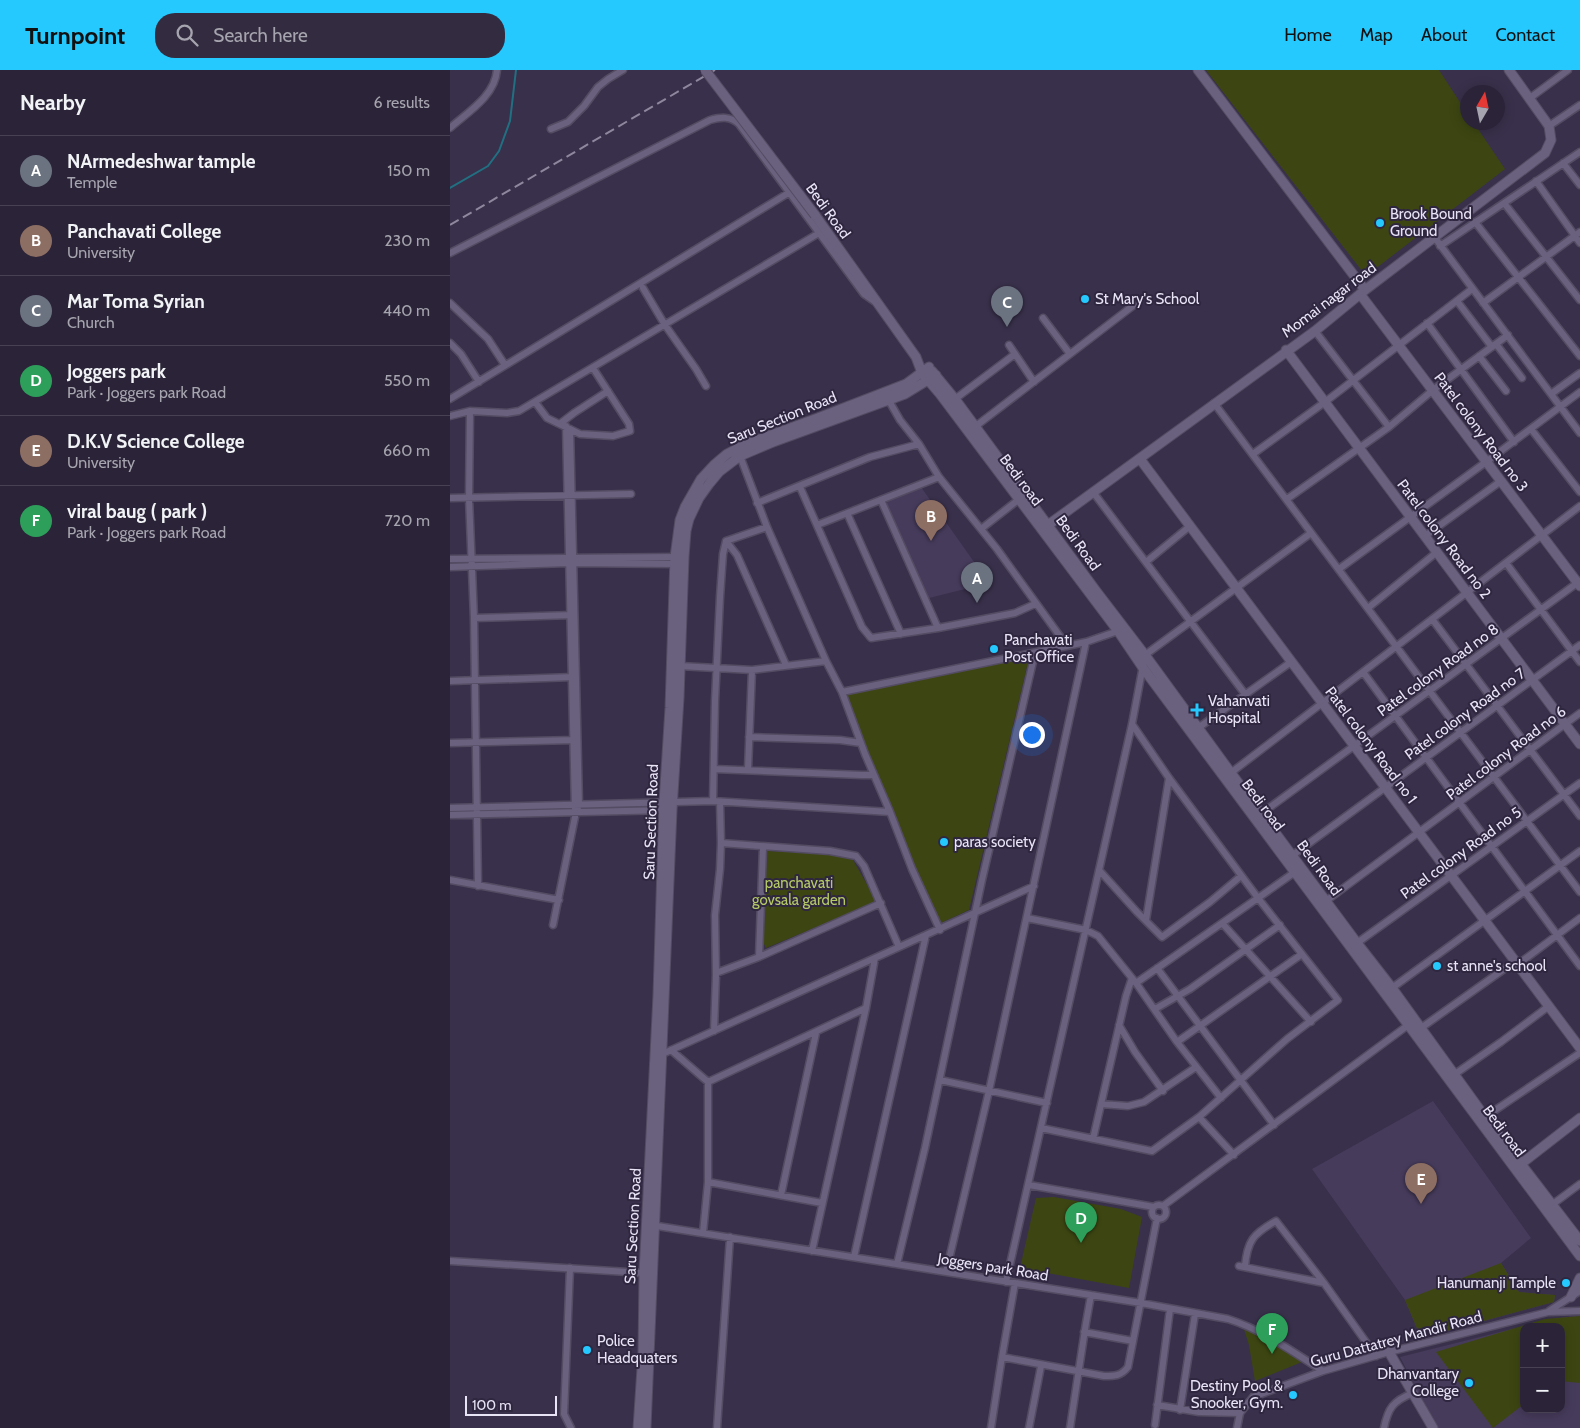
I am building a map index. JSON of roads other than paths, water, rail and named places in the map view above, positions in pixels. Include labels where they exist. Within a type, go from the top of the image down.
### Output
[{"type":"street","points":[[450,128],[483,99],[492,88],[497,70]]},
{"type":"street","points":[[551,129],[568,122],[598,87],[623,70]]},
{"type":"street","name":"Bedi Road","points":[[705,70],[870,292],[925,370],[955,399],[976,426],[1121,630],[1145,655],[1198,728],[1228,775],[1262,813],[1356,943],[1392,988],[1412,1022],[1421,1028],[1455,1074],[1518,1166],[1553,1204],[1580,1240]]},
{"type":"street","points":[[1198,70],[1364,290]]},
{"type":"street","points":[[1203,70],[1364,290]]},
{"type":"street","points":[[1509,70],[1549,126],[1580,104]]},
{"type":"street","points":[[1530,98],[1568,70]]},
{"type":"street","points":[[450,253],[602,177],[710,120],[731,118],[739,124],[864,294],[879,305]]},
{"type":"street","name":"Momai nagar road","points":[[1048,525],[1140,459],[1214,402],[1315,331],[1364,290],[1545,153],[1550,147],[1549,126]]},
{"type":"street","points":[[1440,246],[1580,152]]},
{"type":"street","points":[[1563,163],[1580,185]]},
{"type":"street","points":[[1536,181],[1577,234],[1580,243]]},
{"type":"street","points":[[450,399],[790,192]]},
{"type":"street","points":[[1504,203],[1580,300]]},
{"type":"street","points":[[1476,222],[1580,356]]},
{"type":"street","points":[[450,416],[470,411],[507,413],[519,411],[819,233]]},
{"type":"street","points":[[1483,303],[1577,234]]},
{"type":"street","points":[[1435,238],[1580,433]]},
{"type":"street","points":[[643,288],[706,386]]},
{"type":"street","points":[[1253,454],[1472,289]]},
{"type":"street","name":"Patel colony Road no 3","points":[[1364,290],[1398,345],[1579,584]]},
{"type":"street","points":[[1457,301],[1522,378]]},
{"type":"street","points":[[450,303],[488,339],[505,365]]},
{"type":"street","points":[[976,426],[1134,305]]},
{"type":"street","points":[[1043,318],[1070,354]]},
{"type":"street","points":[[1427,323],[1514,442]]},
{"type":"street","points":[[1315,331],[1389,426]]},
{"type":"street","points":[[1287,499],[1389,426],[1433,390],[1508,335]]},
{"type":"street","points":[[450,343],[461,354],[479,382]]},
{"type":"street","points":[[1009,345],[1034,382]]},
{"type":"street","name":"Patel colony Road no 2","points":[[1286,350],[1580,744]]},
{"type":"street","points":[[955,399],[1015,354]]},
{"type":"street","points":[[1479,356],[1506,391]]},
{"type":"street","points":[[593,368],[631,428],[634,436]]},
{"type":"street","name":"Saru Section Road","points":[[668,806],[680,666],[680,520],[701,479],[727,454],[746,444],[894,389],[906,384],[925,370]]},
{"type":"street","points":[[1551,394],[1580,373]]},
{"type":"street","name":"Saru Section Road","points":[[646,1428],[651,1225],[663,1054],[670,708],[679,560],[689,519],[699,498],[718,472],[740,456],[905,394],[932,378]]},
{"type":"street","name":"Bedi road","points":[[932,378],[940,394],[1018,500],[1121,630],[1143,668],[1228,775],[1295,872],[1412,1022],[1518,1166],[1580,1256]]},
{"type":"street","points":[[553,925],[576,807],[576,740],[566,426],[574,413],[608,391]]},
{"type":"street","points":[[1339,569],[1580,392]]},
{"type":"street","points":[[888,399],[939,477],[981,529],[1067,646]]},
{"type":"street","points":[[535,402],[547,418],[580,434],[599,436],[621,435],[630,431],[631,428]]},
{"type":"street","points":[[1214,402],[1580,892]]},
{"type":"street","points":[[470,411],[469,498],[476,680],[478,886]]},
{"type":"street","points":[[1531,429],[1580,492]]},
{"type":"street","points":[[757,503],[870,457],[919,444]]},
{"type":"street","points":[[740,456],[767,527],[826,662],[842,692],[912,869],[940,930]]},
{"type":"street","name":"Patel colony Road no 1","points":[[1140,459],[1515,964],[1580,1048]]},
{"type":"street","points":[[817,525],[939,477]]},
{"type":"street","points":[[1425,536],[1501,481]]},
{"type":"street","points":[[800,487],[862,627],[871,638],[938,628],[1015,613],[1035,604]]},
{"type":"street","points":[[1093,492],[1245,694]]},
{"type":"street","points":[[450,498],[630,494]]},
{"type":"street","points":[[881,500],[898,534],[938,628]]},
{"type":"street","points":[[981,529],[1018,500]]},
{"type":"street","points":[[1228,775],[1579,509]]},
{"type":"street","points":[[846,513],[901,634]]},
{"type":"street","points":[[1146,562],[1190,526]]},
{"type":"street","points":[[726,541],[767,527]]},
{"type":"street","points":[[1006,1282],[1132,724],[1145,655],[1312,533]]},
{"type":"street","points":[[726,541],[738,555],[786,666]]},
{"type":"street","points":[[714,1031],[716,973],[715,914],[722,843],[716,802],[714,769],[723,554],[726,541]]},
{"type":"street","points":[[1368,608],[1437,552]]},
{"type":"street","points":[[450,559],[471,562],[679,560]]},
{"type":"street","points":[[450,567],[471,562]]},
{"type":"street","points":[[1506,563],[1580,662]]},
{"type":"street","name":"Patel colony Road no 8","points":[[1262,813],[1579,584]]},
{"type":"street","points":[[474,618],[572,615]]},
{"type":"street","points":[[1432,619],[1580,816]]},
{"type":"street","points":[[842,692],[1086,642],[1121,630]]},
{"type":"street","points":[[946,1272],[989,1090],[1086,642]]},
{"type":"street","name":"Patel colony Road no 7","points":[[1293,855],[1580,645]]},
{"type":"street","points":[[897,1264],[940,1080],[974,914],[1035,653]]},
{"type":"street","points":[[680,666],[752,670],[826,662]]},
{"type":"street","points":[[1198,728],[1291,662]]},
{"type":"street","points":[[748,770],[752,670]]},
{"type":"street","points":[[1362,672],[1580,966]]},
{"type":"street","points":[[450,681],[574,677]]},
{"type":"street","name":"Patel colony Road no 6","points":[[1326,901],[1580,713]]},
{"type":"street","points":[[1041,1128],[1152,1151],[1199,1117],[1287,1039],[1338,1000],[1241,876],[1132,724]]},
{"type":"street","points":[[749,737],[840,740],[861,743]]},
{"type":"street","points":[[450,743],[576,740]]},
{"type":"street","points":[[714,769],[862,776],[874,774]]},
{"type":"street","points":[[1146,920],[1169,778]]},
{"type":"street","name":"Patel colony Road no 5","points":[[1356,943],[1580,783]]},
{"type":"street","points":[[450,815],[477,811],[668,806],[716,802],[890,812]]},
{"type":"street","points":[[450,808],[477,811]]},
{"type":"street","points":[[722,843],[830,851],[856,856],[864,866],[899,947]]},
{"type":"street","points":[[759,957],[763,847]]},
{"type":"street","points":[[1392,988],[1580,851]]},
{"type":"street","points":[[1099,870],[1162,937],[1210,902],[1241,876]]},
{"type":"street","points":[[1093,1139],[1119,1025],[1134,980],[1157,968],[1295,872]]},
{"type":"street","points":[[450,880],[559,900]]},
{"type":"street","points":[[663,1054],[1034,886]]},
{"type":"street","points":[[716,973],[759,957],[881,903]]},
{"type":"street","points":[[1027,918],[1086,930],[1098,936],[1134,980],[1177,1042],[1221,1098]]},
{"type":"street","points":[[1421,1028],[1580,918]]},
{"type":"street","points":[[1222,923],[1311,1022]]},
{"type":"street","points":[[1155,1009],[1178,996],[1280,925]]},
{"type":"street","points":[[854,1258],[926,935]]},
{"type":"street","points":[[1177,1042],[1302,954]]},
{"type":"street","points":[[812,1251],[866,1008],[875,958]]},
{"type":"street","points":[[1157,968],[1274,1125]]},
{"type":"street","points":[[1455,1074],[1549,1006]]},
{"type":"street","points":[[708,1082],[866,1008]]},
{"type":"street","points":[[1029,1185],[1154,1207],[1162,1206],[1234,1155],[1412,1022]]},
{"type":"street","points":[[1119,1025],[1162,1091]]},
{"type":"street","points":[[782,1195],[816,1033]]},
{"type":"street","points":[[1485,1117],[1580,1053]]},
{"type":"street","points":[[663,1054],[708,1082]]},
{"type":"street","points":[[1101,1104],[1134,1105],[1144,1102],[1196,1067]]},
{"type":"street","points":[[940,1080],[1047,1103]]},
{"type":"street","points":[[703,1233],[708,1182],[708,1082]]},
{"type":"street","points":[[1199,1117],[1234,1155]]},
{"type":"street","points":[[1518,1166],[1580,1118]]},
{"type":"street","points":[[708,1182],[822,1203]]},
{"type":"street","points":[[1553,1204],[1580,1184]]},
{"type":"street","points":[[1157,1218],[1161,1218],[1165,1214],[1162,1206]]},
{"type":"street","points":[[1154,1207],[1152,1214],[1157,1218]]},
{"type":"street","points":[[1002,1357],[1078,1372],[1116,1376],[1124,1373],[1128,1367],[1157,1218]]},
{"type":"street","points":[[1324,1283],[1242,1266],[1246,1248],[1258,1232],[1276,1222],[1324,1283],[1376,1356]]},
{"type":"street","name":"Saru Section Road","points":[[638,1428],[644,1272],[651,1225]]},
{"type":"street","name":"Joggers park Road","points":[[651,1225],[1092,1295],[1228,1319],[1242,1323],[1277,1342],[1323,1371]]},
{"type":"street","points":[[717,1428],[730,1237]]},
{"type":"street","points":[[450,1261],[644,1272]]},
{"type":"street","points":[[570,1268],[564,1414],[571,1428]]},
{"type":"street","points":[[1577,1295],[1580,1278]]},
{"type":"street","points":[[991,1428],[1015,1283]]},
{"type":"street","points":[[1070,1428],[1084,1332],[1092,1295]]},
{"type":"street","name":"Guru Dattatrey Mandir Road","points":[[1548,1312],[1577,1295]]},
{"type":"street","points":[[1155,1425],[1170,1309]]},
{"type":"street","name":"Guru Dattatrey Mandir Road","points":[[1240,1413],[1253,1397],[1323,1371],[1389,1352],[1548,1312],[1580,1311]]},
{"type":"street","points":[[1180,1410],[1195,1314]]},
{"type":"street","points":[[1084,1332],[1133,1341]]},
{"type":"street","points":[[1389,1352],[1433,1428]]},
{"type":"street","points":[[1029,1428],[1041,1366]]},
{"type":"street","points":[[1384,1428],[1387,1414],[1392,1405],[1400,1398],[1413,1393]]},
{"type":"street","points":[[1157,1405],[1180,1410],[1240,1413],[1237,1428]]},
{"type":"waterway","points":[[450,188],[488,166],[499,151],[510,121],[516,70]]},
{"type":"railway","points":[[450,225],[715,70]]},
{"type":"place","name":"Brook Bound Ground","points":[[1380,223]]},
{"type":"place","name":"St Mary's School","points":[[1085,299]]},
{"type":"place","name":"Mar Toma Syrian","points":[[1007,327]]},
{"type":"place","name":"Panchavati College","points":[[931,541]]},
{"type":"place","name":"NArmedeshwar tample","points":[[977,603]]},
{"type":"place","name":"Panchavati Post Office","points":[[994,649]]},
{"type":"place","name":"Vahanvati Hospital","points":[[1197,710]]},
{"type":"place","name":"paras society","points":[[944,842]]},
{"type":"place","name":"st anne's school","points":[[1437,966]]},
{"type":"place","name":"D.K.V Science College","points":[[1421,1204]]},
{"type":"place","name":"Joggers park","points":[[1081,1243]]},
{"type":"place","name":"Hanumanji Tample","points":[[1566,1283]]},
{"type":"place","name":"Police Headquaters","points":[[587,1350]]},
{"type":"place","name":"viral baug ( park )","points":[[1272,1354]]},
{"type":"place","name":"Dhanvantary College","points":[[1469,1383]]},
{"type":"place","name":"Destiny Pool & Snooker, Gym.","points":[[1293,1395]]},
{"type":"park label","name":"panchavati govsala garden","points":[[799,892]]}]
